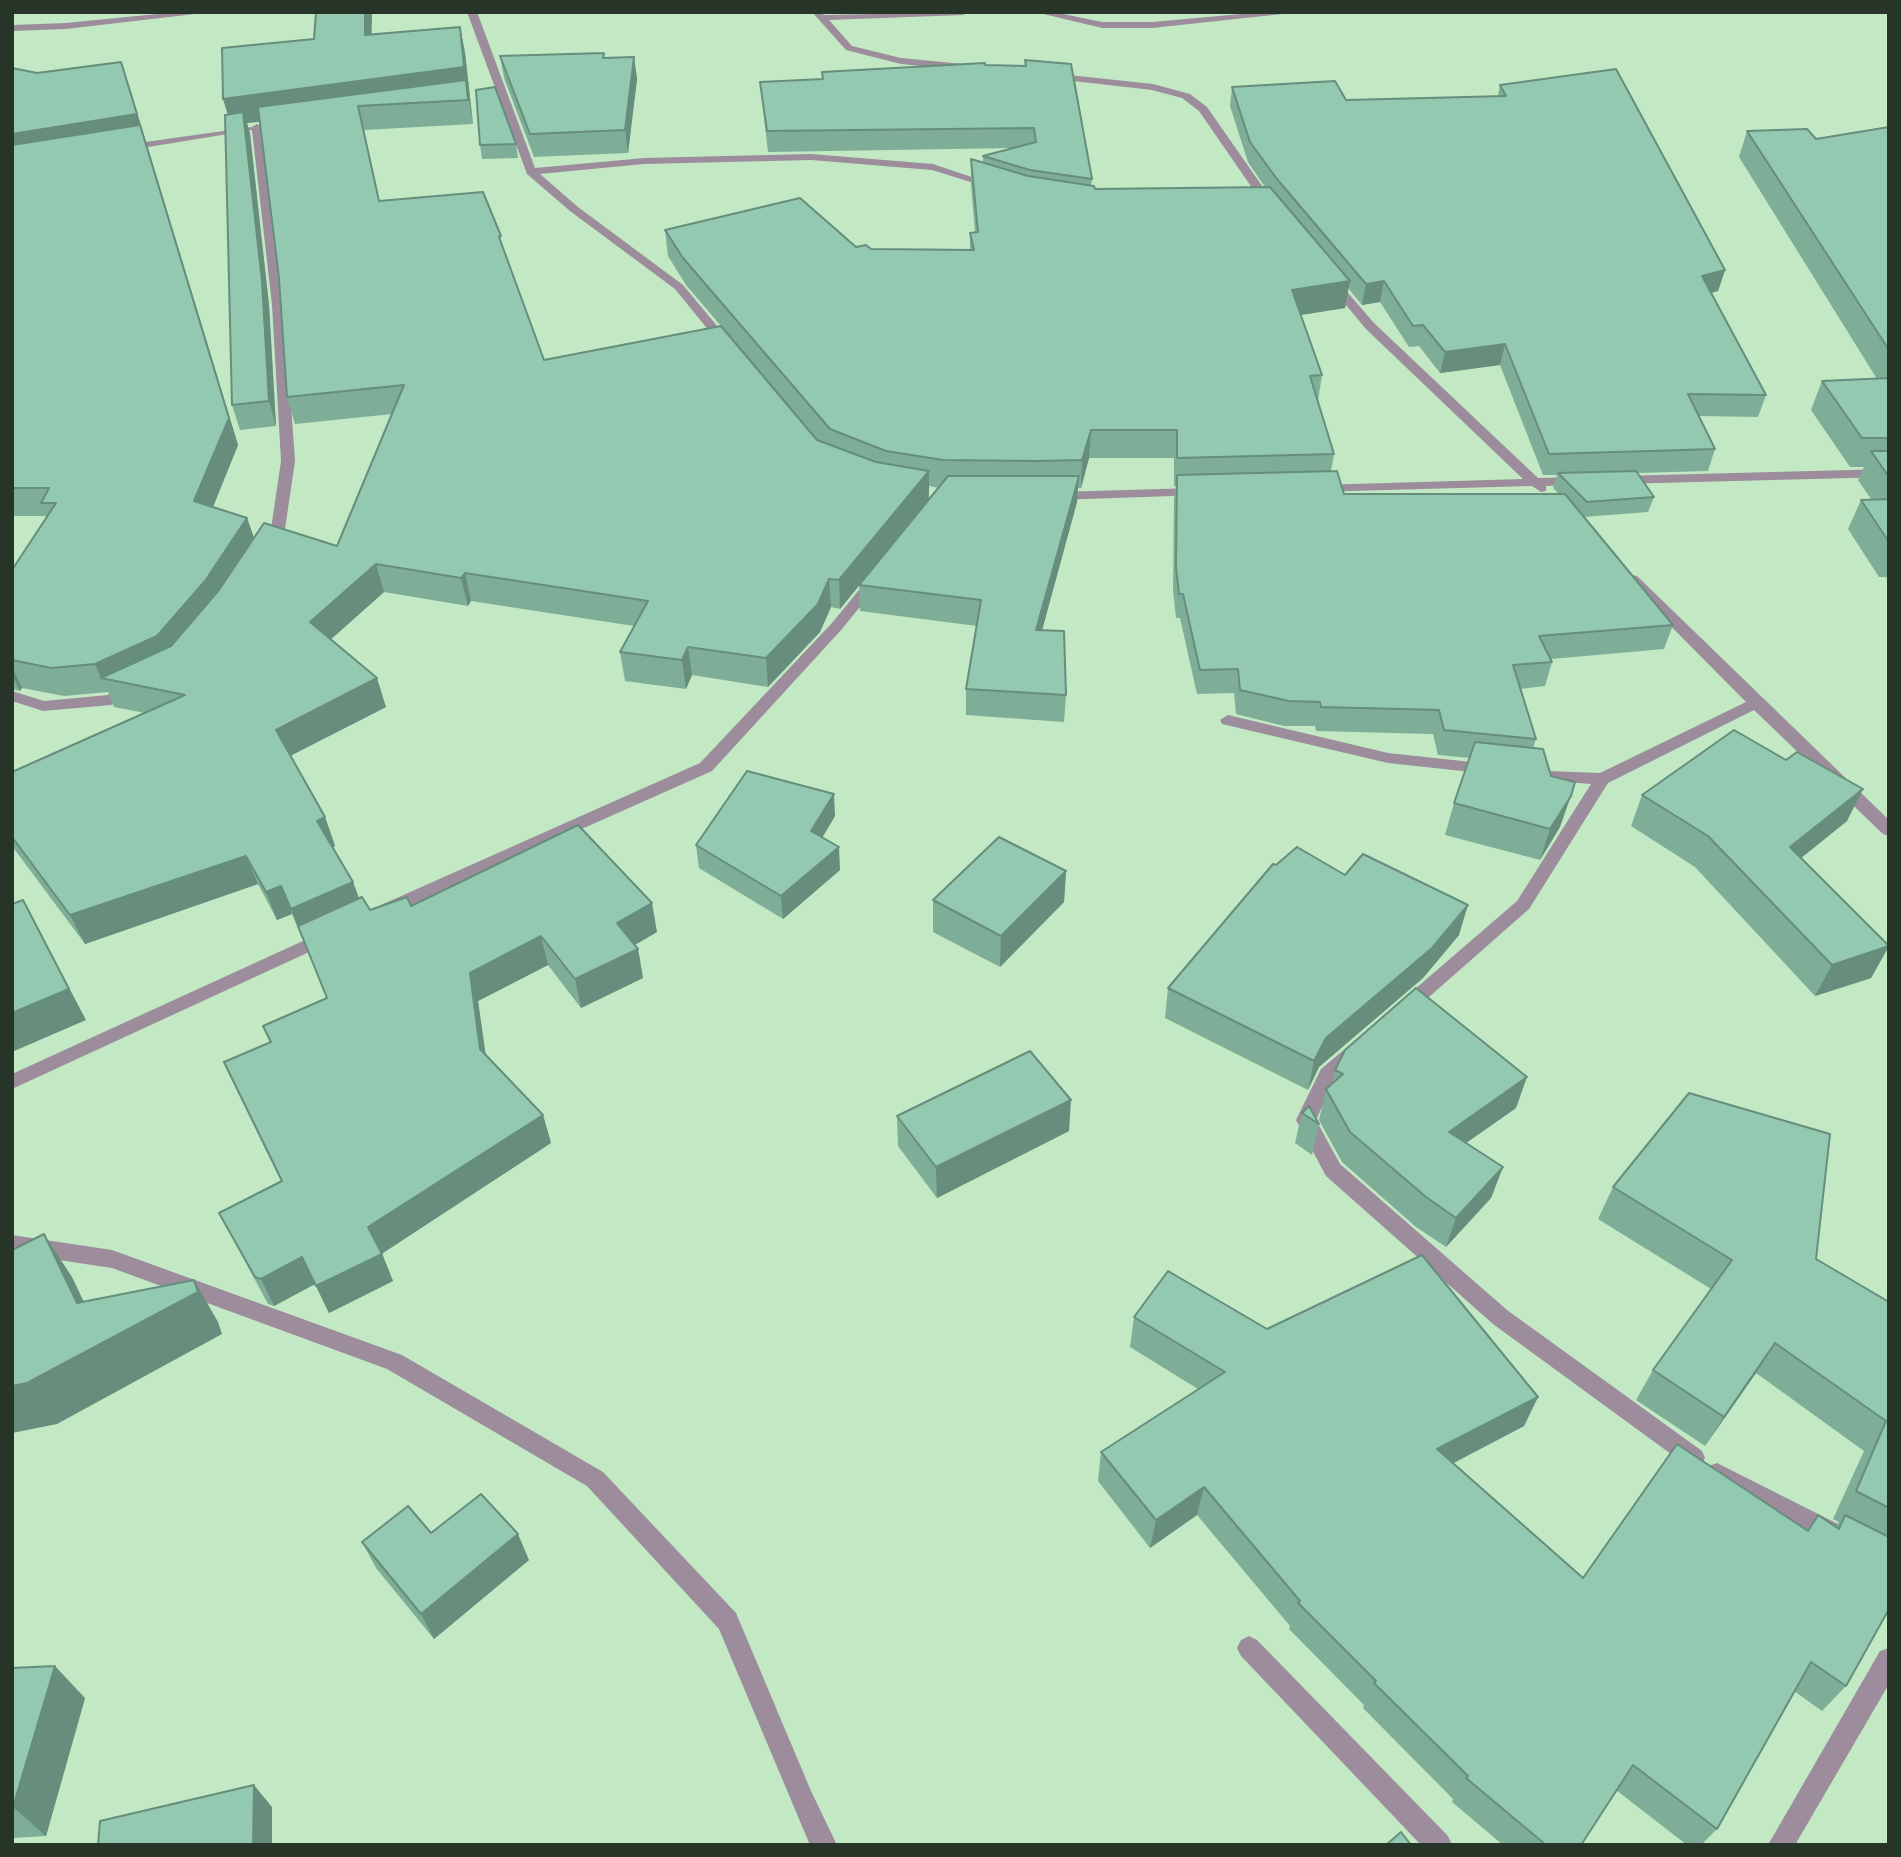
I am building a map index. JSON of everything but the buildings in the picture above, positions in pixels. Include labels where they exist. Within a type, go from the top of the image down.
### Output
[{"type":"street","points":[[12,28],[66,26],[208,12]]},
{"type":"street","points":[[472,12],[531,172],[574,209],[679,287],[739,359]]},
{"type":"street","points":[[819,15],[963,12]]},
{"type":"street","points":[[1039,12],[1101,25],[1152,25],[1297,12]]},
{"type":"street","points":[[819,15],[849,48],[901,61],[980,69]]},
{"type":"street","points":[[1033,75],[1153,87],[1186,96],[1203,109],[1261,204],[1276,214]]},
{"type":"street","points":[[488,97],[502,96]]},
{"type":"street","points":[[108,151],[264,126],[288,461],[278,529],[257,561]]},
{"type":"street","points":[[531,172],[644,161],[811,157],[933,167],[1004,189]]},
{"type":"street","points":[[1327,275],[1370,326],[1555,502]]},
{"type":"street","points":[[1300,489],[1889,473]]},
{"type":"street","points":[[1037,496],[1217,491]]},
{"type":"street","points":[[1622,569],[1756,703],[1889,830]]},
{"type":"street","points":[[372,915],[706,767],[838,626],[881,572]]},
{"type":"street","points":[[12,696],[43,706],[111,700],[143,685]]},
{"type":"street","points":[[1228,720],[1388,758],[1602,779],[1756,703]]},
{"type":"street","points":[[1390,1021],[1522,905],[1602,779]]},
{"type":"street","points":[[12,1082],[348,927]]},
{"type":"street","points":[[1369,1039],[1328,1074],[1306,1120],[1332,1170],[1500,1317],[1712,1471],[1853,1545]]},
{"type":"street","points":[[12,1244],[112,1259],[394,1362],[595,1479],[728,1621],[802,1800],[824,1845]]},
{"type":"street","points":[[1249,1648],[1439,1845]]},
{"type":"street","points":[[1781,1845],[1889,1660]]}]
